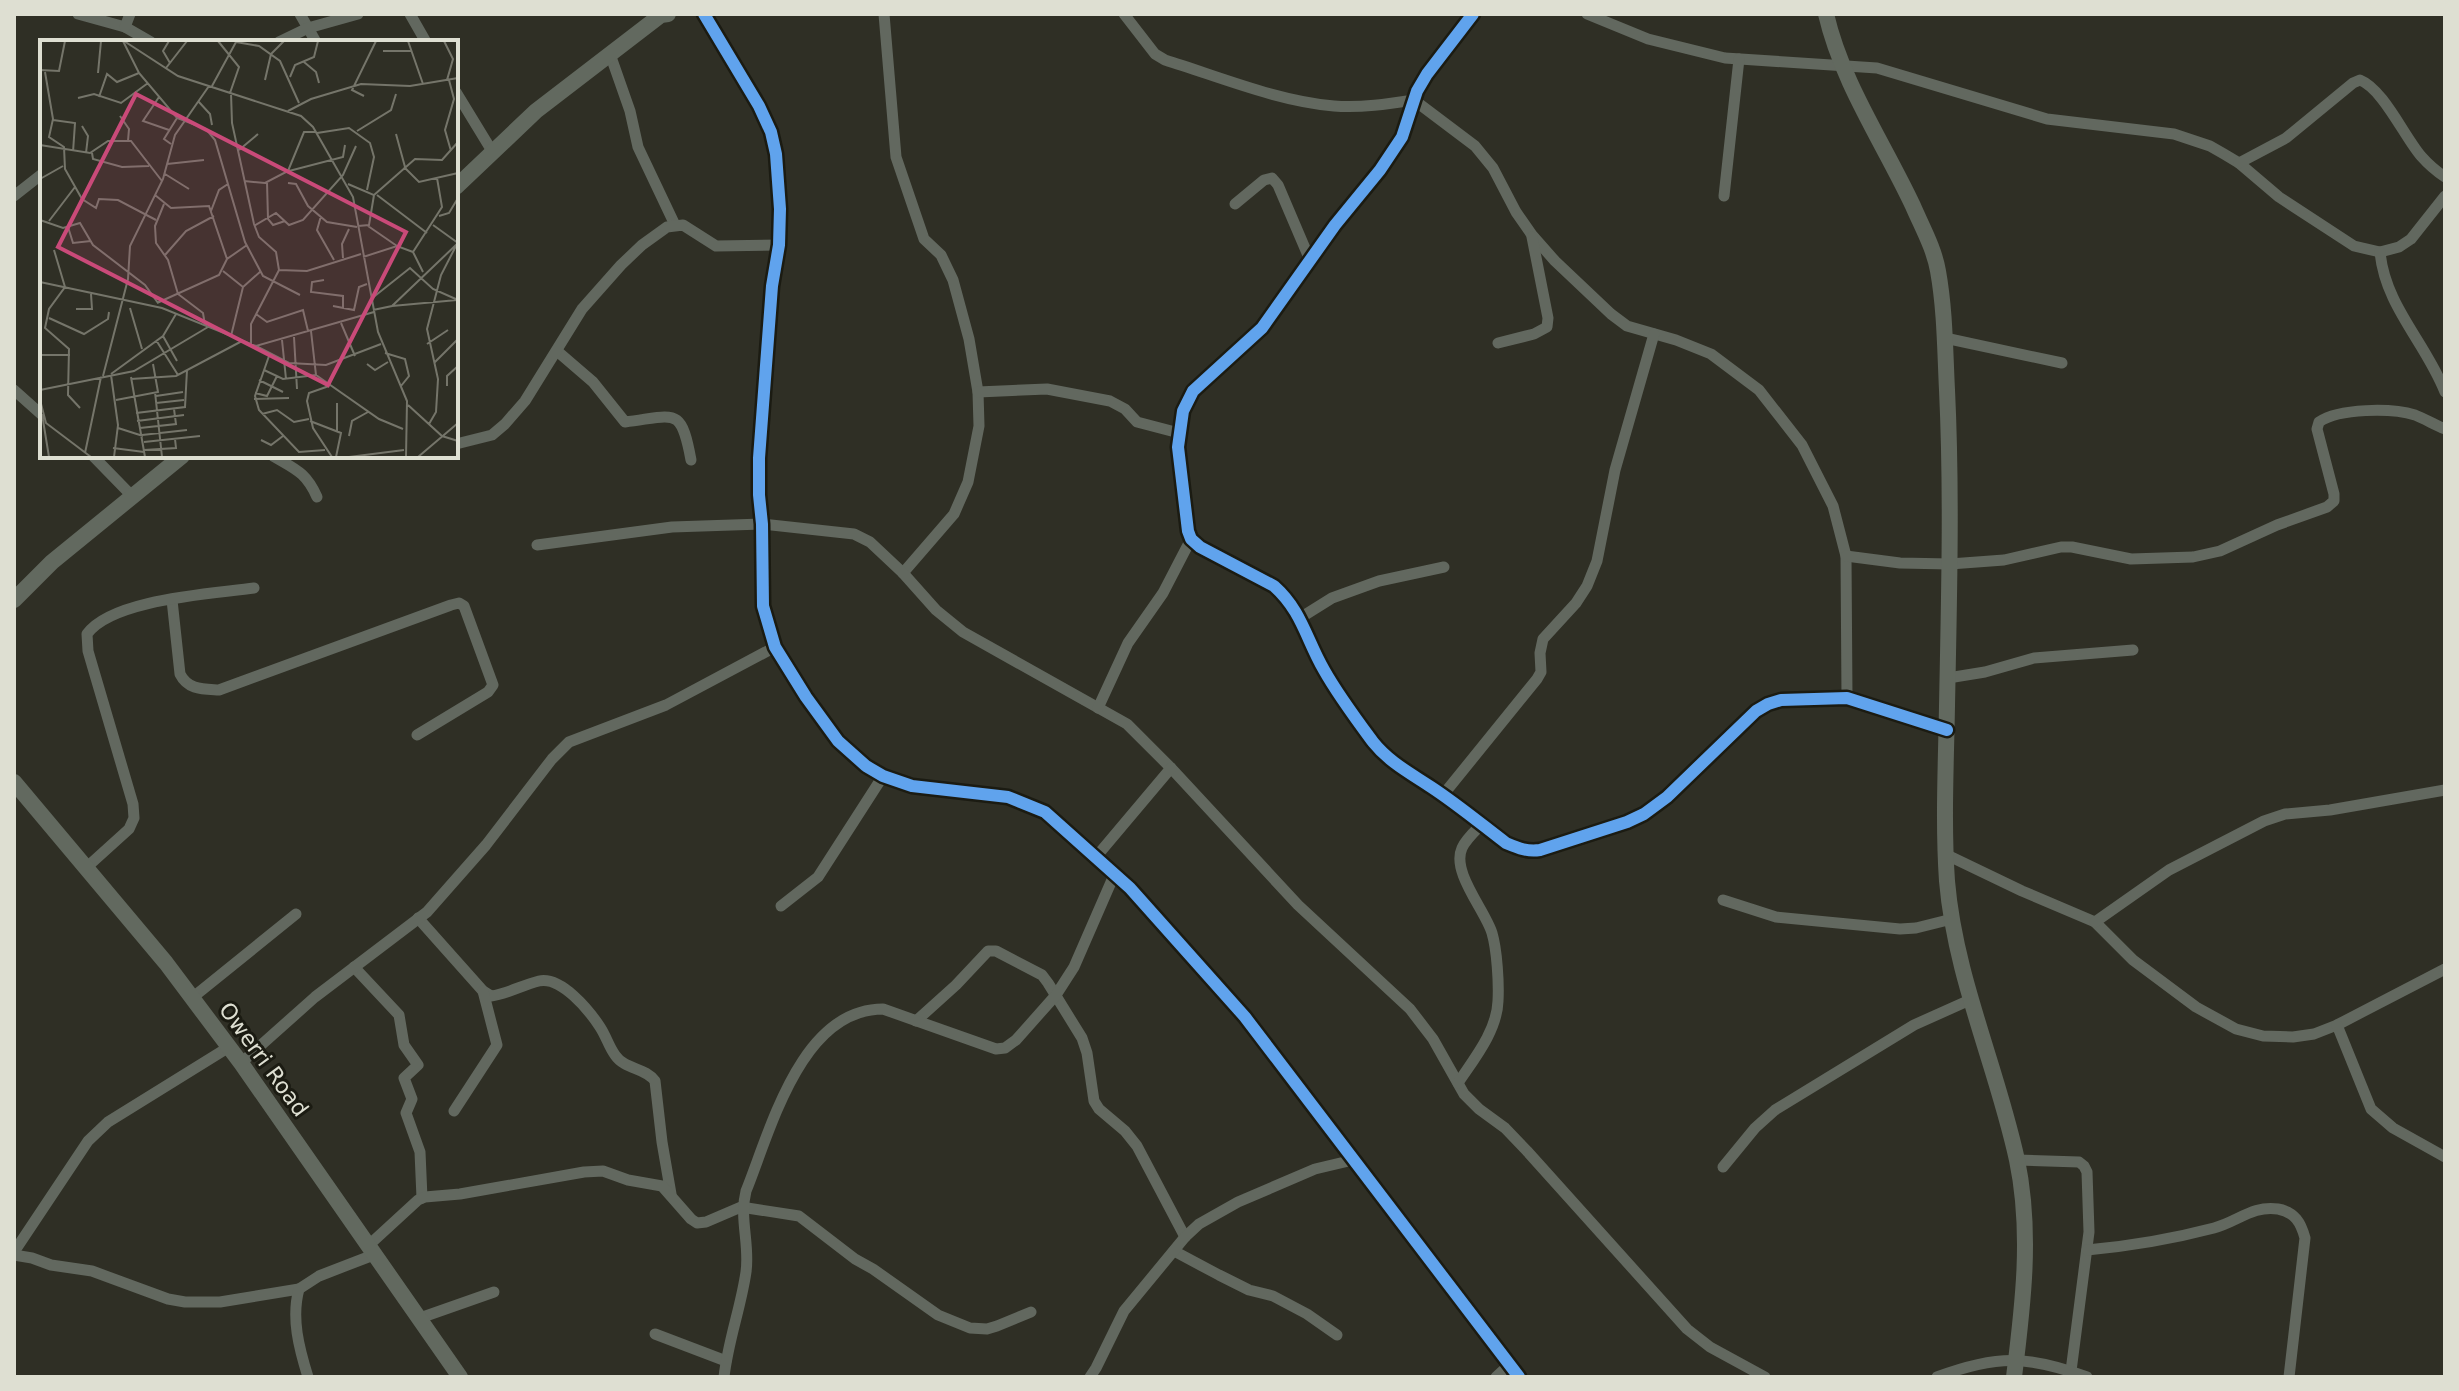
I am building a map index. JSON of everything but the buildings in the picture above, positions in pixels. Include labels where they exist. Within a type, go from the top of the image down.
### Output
[{"type":"street","points":[[78,14],[125,27],[148,40]]},
{"type":"street","points":[[125,27],[130,14]]},
{"type":"street","points":[[300,14],[315,40]]},
{"type":"street","points":[[283,40],[308,28],[358,14]]},
{"type":"street","points":[[410,14],[425,40]]},
{"type":"street","points":[[458,185],[536,111],[663,14]]},
{"type":"street","points":[[704,14],[759,106],[771,132],[778,177],[779,245],[772,286],[759,458],[763,606],[775,647],[838,741],[866,766],[912,786],[1008,797],[1045,812],[1115,873],[1245,1017],[1519,1377]]},
{"type":"street","points":[[884,14],[896,157],[924,239],[941,255],[953,280],[969,339],[978,392],[979,426],[968,482],[954,514],[903,573]]},
{"type":"street","points":[[1124,14],[1155,54],[1165,60],[1282,97],[1333,106],[1370,106],[1414,100],[1475,146],[1493,168],[1532,235],[1611,314],[1627,326],[1711,354],[1759,390],[1802,445],[1833,506],[1846,556],[1847,698]]},
{"type":"street","points":[[1473,14],[1427,74],[1395,150],[1335,225],[1262,328],[1193,391],[1183,411],[1178,447],[1191,539],[1200,547],[1274,586],[1291,604],[1323,669],[1375,744],[1395,765],[1443,795],[1506,843],[1530,851],[1644,814],[1667,797],[1756,711],[1781,700],[1847,698],[1947,730]]},
{"type":"street","points":[[1587,14],[1648,39],[1725,58],[1842,65],[1894,72],[2047,119],[2174,134],[2210,146],[2239,163],[2279,197],[2354,246],[2380,252],[2399,247],[2411,239],[2445,196]]},
{"type":"street","points":[[1826,14],[1842,65],[1933,249],[1938,271],[1945,338],[1951,480],[1947,855],[1952,919],[2017,1160],[2024,1201],[2026,1239],[2014,1377]]},
{"type":"street","points":[[610,54],[630,111],[638,147],[675,225]]},
{"type":"street","points":[[1724,196],[1739,59]]},
{"type":"street","points":[[2239,163],[2286,138],[2360,80],[2368,83],[2378,95],[2420,155],[2445,177]]},
{"type":"street","points":[[458,95],[492,151]]},
{"type":"street","points":[[14,196],[40,176]]},
{"type":"street","points":[[1235,204],[1264,180],[1272,178],[1278,185],[1310,260]]},
{"type":"street","points":[[458,444],[492,435],[505,424],[525,401],[582,309],[621,265],[667,227],[683,225],[716,246],[779,245]]},
{"type":"street","points":[[1498,343],[1534,334],[1547,327],[1548,318],[1532,235]]},
{"type":"street","points":[[2380,252],[2391,296],[2436,369],[2445,392]]},
{"type":"street","points":[[1443,795],[1537,679],[1541,672],[1543,639],[1587,586],[1597,561],[1615,470],[1654,334]]},
{"type":"street","points":[[1945,338],[2062,363]]},
{"type":"street","points":[[557,351],[593,382],[625,422],[672,417],[680,420],[686,430],[691,460]]},
{"type":"street","points":[[978,392],[1047,389],[1110,401],[1125,409],[1137,422],[1179,433]]},
{"type":"street","points":[[14,390],[40,413]]},
{"type":"street","points":[[1846,556],[1900,563],[1950,564],[2004,560],[2072,547],[2131,559],[2193,557],[2220,551],[2327,507],[2334,501],[2317,429],[2319,422],[2326,417],[2360,410],[2413,415],[2445,429]]},
{"type":"street","points":[[95,458],[132,496]]},
{"type":"street","points":[[14,600],[52,562],[180,458]]},
{"type":"street","points":[[276,458],[310,480],[317,497]]},
{"type":"street","points":[[537,545],[672,527],[762,524],[854,534],[870,542],[936,610],[963,632],[1127,724],[1298,905],[1410,1009],[1433,1039],[1464,1094],[1527,1151],[1687,1329],[1710,1347],[1765,1377]]},
{"type":"street","points":[[1098,708],[1128,643],[1163,593],[1191,539]]},
{"type":"street","points":[[1300,618],[1332,598],[1379,581],[1444,567]]},
{"type":"street","points":[[87,867],[129,829],[134,818],[133,804],[88,651],[87,634],[93,626],[132,606],[254,588]]},
{"type":"street","points":[[172,600],[180,674],[184,682],[196,689],[219,690],[459,603],[464,606],[493,685],[488,692],[417,735]]},
{"type":"street","points":[[241,1063],[315,997],[427,912],[569,742],[666,705],[775,647]]},
{"type":"street","points":[[1948,678],[1985,672],[2034,658],[2133,650]]},
{"type":"street","points":[[1096,857],[1171,768]]},
{"type":"street","points":[[781,906],[818,877],[883,776]]},
{"type":"street","name":"Owerri Road","points":[[14,782],[87,867],[241,1063],[460,1377]]},
{"type":"street","points":[[2095,922],[2169,870],[2264,821],[2285,814],[2330,810],[2445,790]]},
{"type":"street","points":[[1458,1083],[1492,1026],[1498,1003],[1492,933],[1465,880],[1459,859],[1462,848],[1482,824]]},
{"type":"street","points":[[1947,855],[2095,922],[2133,960],[2196,1007],[2236,1029],[2263,1036],[2314,1034],[2445,969]]},
{"type":"street","points":[[724,1377],[746,1271],[747,1248],[741,1207],[785,1092],[804,1056],[833,1026],[870,1009],[883,1009],[996,1049],[1005,1048],[1056,995],[1074,967],[1115,873]]},
{"type":"street","points":[[1723,900],[1776,917],[1900,929],[1952,919]]},
{"type":"street","points":[[192,998],[296,914]]},
{"type":"street","points":[[418,918],[483,991],[491,996],[499,995],[541,980],[552,980],[576,999],[600,1026],[616,1058],[627,1066],[650,1074],[655,1081],[671,1194]]},
{"type":"street","points":[[916,1021],[988,951],[996,951],[1042,975],[1082,1038],[1094,1101],[1137,1146],[1185,1237]]},
{"type":"street","points":[[354,967],[399,1015],[404,1045],[418,1065],[404,1078],[412,1099],[406,1113],[422,1164],[422,1198]]},
{"type":"street","points":[[454,1111],[497,1045],[483,991]]},
{"type":"street","points":[[1723,1167],[1755,1128],[1775,1110],[1914,1025],[1972,999]]},
{"type":"street","points":[[2337,1025],[2371,1109],[2393,1128],[2445,1157]]},
{"type":"street","points":[[229,1047],[108,1122],[77,1156],[14,1253],[51,1265],[92,1271],[168,1299],[220,1302],[299,1289],[373,1249],[422,1198],[603,1171],[628,1180],[662,1186],[697,1223],[741,1207],[799,1216],[855,1259],[938,1315],[970,1328],[987,1329],[1031,1312]]},
{"type":"street","points":[[1090,1377],[1124,1311],[1199,1224],[1238,1202],[1315,1169],[1353,1160]]},
{"type":"street","points":[[2017,1160],[2079,1162],[2087,1172],[2087,1250],[2071,1371]]},
{"type":"street","points":[[2087,1250],[2164,1241],[2225,1225],[2244,1213],[2265,1208],[2281,1209],[2293,1215],[2301,1222],[2305,1238],[2289,1377]]},
{"type":"street","points":[[1174,1251],[1249,1290],[1273,1296],[1337,1335]]},
{"type":"street","points":[[299,1289],[296,1326],[308,1377]]},
{"type":"street","points":[[420,1318],[494,1292]]},
{"type":"street","points":[[655,1334],[726,1361]]},
{"type":"street","points":[[1937,1377],[1992,1360],[2017,1359],[2087,1377]]},
{"type":"street","points":[[1496,1377],[1509,1365]]},
{"type":"cycle path","points":[[704,14],[759,106],[771,132],[776,154],[779,245],[772,286],[759,458],[763,606],[775,647],[838,741],[866,766],[912,786],[1008,797],[1045,812],[1130,888],[1245,1017],[1519,1377]]},
{"type":"cycle path","points":[[1473,14],[1427,74],[1417,91],[1402,137],[1380,170],[1335,225],[1262,328],[1193,391],[1183,411],[1178,447],[1191,539],[1200,547],[1274,586],[1283,596],[1297,615],[1335,689],[1386,756],[1506,843],[1523,849],[1540,850],[1644,814],[1667,797],[1756,711],[1781,700],[1847,698],[1947,730]]}]
